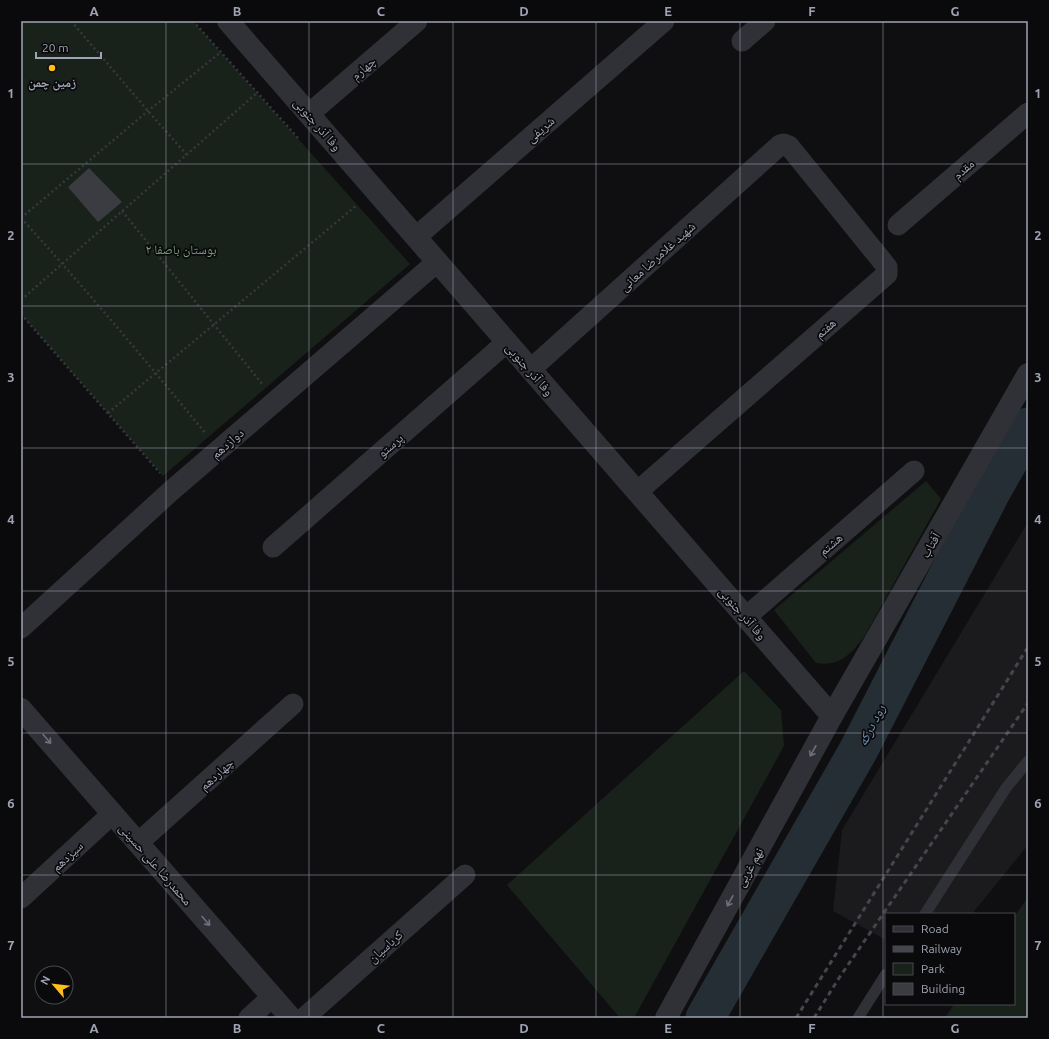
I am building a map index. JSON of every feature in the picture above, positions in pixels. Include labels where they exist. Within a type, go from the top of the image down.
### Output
[{"type":"street","name":"وفا آذر جنوبی","points":[[228,21],[832,716]]},
{"type":"street","name":"چهارم","points":[[309,114],[417,21]]},
{"type":"street","name":"شریفی","points":[[416,237],[664,21]]},
{"type":"street","points":[[742,41],[765,21]]},
{"type":"street","name":"مقدم","points":[[898,225],[1028,113]]},
{"type":"street","name":"شهید غلامرضا معانی","points":[[531,369],[780,145],[784,144]]},
{"type":"street","name":"هفتم","points":[[637,492],[887,274],[887,267],[789,146],[784,144]]},
{"type":"street","name":"دوازدهم","points":[[21,628],[171,491],[437,262]]},
{"type":"street","name":"پرستو","points":[[274,547],[507,342]]},
{"type":"street","name":"آفتاب","points":[[832,716],[1028,374]]},
{"type":"street","name":"هشتم","points":[[746,618],[914,471]]},
{"type":"street","name":"چهاردهم","points":[[138,843],[293,704]]},
{"type":"street","name":"محمدرضا علی حسینی","points":[[21,710],[291,1018]]},
{"type":"street","name":"نهم غربی","points":[[666,1018],[832,716]]},
{"type":"street","name":"سیزدهم","points":[[21,898],[112,814]]},
{"type":"street","name":"کرباسیان","points":[[304,1018],[465,875]]},
{"type":"street","points":[[249,1018],[272,997]]},
{"type":"lane","points":[[926,913],[1006,788],[1028,761]]},
{"type":"lane","points":[[858,1018],[885,976]]},
{"type":"path","points":[[71,21],[187,155]]},
{"type":"path","points":[[194,21],[299,140]]},
{"type":"path","points":[[21,223],[21,218],[148,111],[221,52]]},
{"type":"path","points":[[21,300],[257,92]]},
{"type":"path","points":[[108,414],[357,205]]},
{"type":"path","points":[[122,211],[265,388]]},
{"type":"path","points":[[21,218],[156,373],[208,438]]},
{"type":"path","points":[[21,314],[163,476]]},
{"type":"shaded area","points":[[1028,522],[1028,845],[973,913],[885,913],[885,939],[833,911],[842,830]]},
{"type":"green space","name":"بوستان باصفا ۲","points":[[21,21],[193,21],[410,264],[163,476],[21,314]]},
{"type":"green space","points":[[926,481],[941,499],[864,637],[844,658],[831,663],[816,663],[774,610]]},
{"type":"green space","points":[[744,671],[781,710],[784,746],[634,1018],[620,1018],[507,885]]},
{"type":"green space","points":[[1028,897],[1028,1018],[945,1018],[953,1005],[1015,1005],[1015,916]]},
{"type":"building","points":[[89,168],[122,202],[98,222],[68,187]]},
{"type":"waterway","name":"رود درکه","points":[[705,1018],[858,751],[992,490],[1028,427]]},
{"type":"railway","points":[[796,1018],[1028,647]]},
{"type":"railway","points":[[814,1018],[839,978],[1028,703]]},
{"type":"place","name":"زمین چمن","points":[[52,68]]}]
